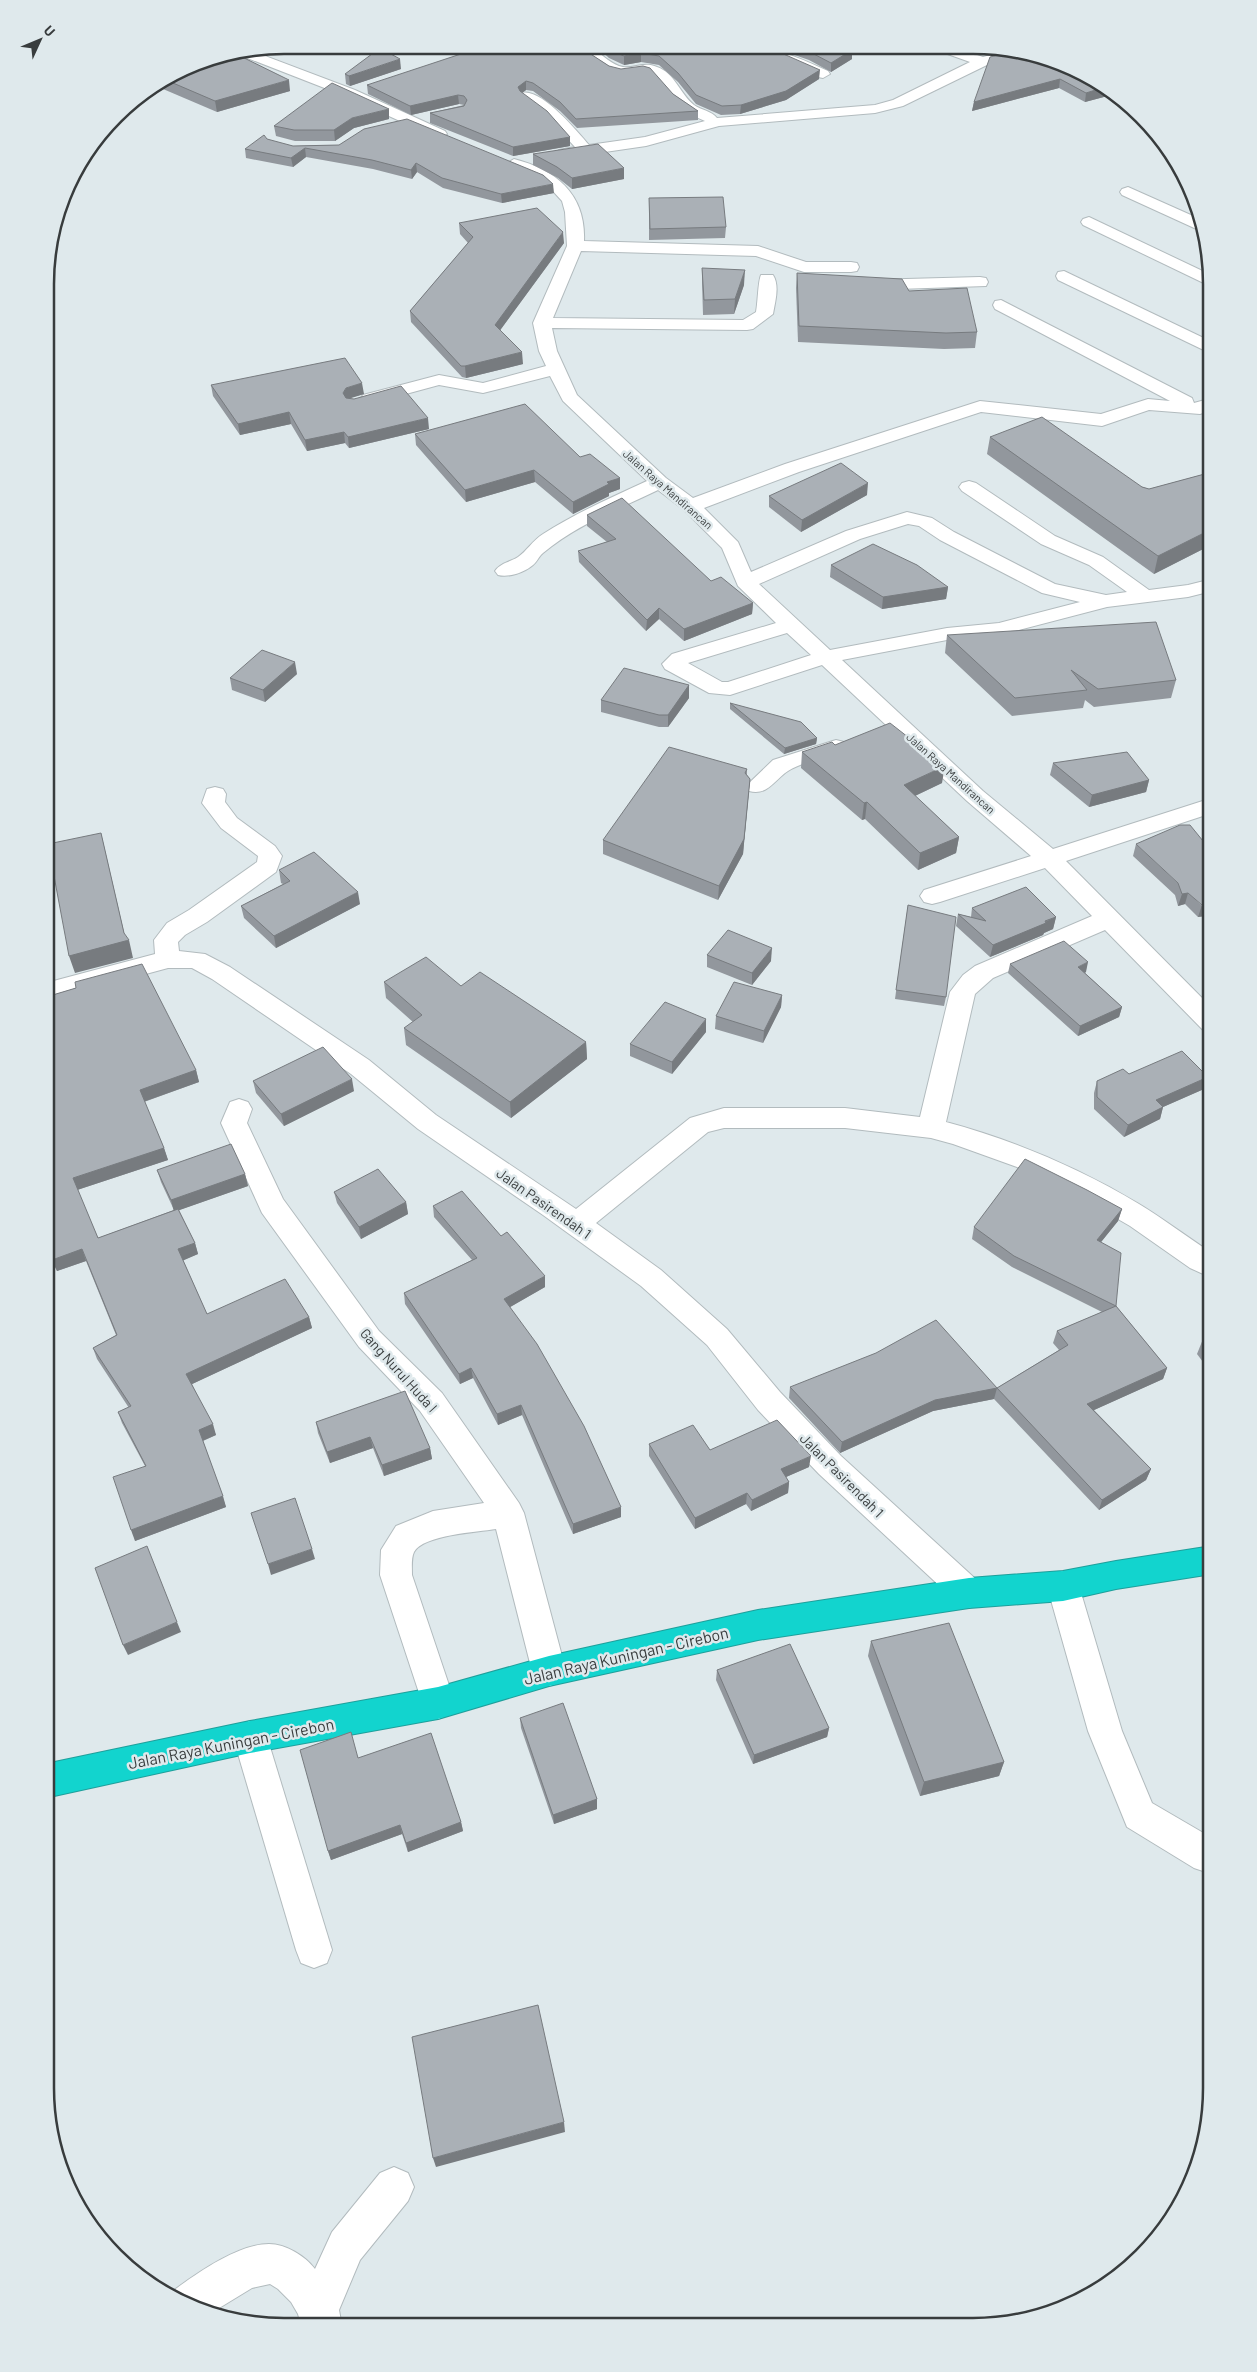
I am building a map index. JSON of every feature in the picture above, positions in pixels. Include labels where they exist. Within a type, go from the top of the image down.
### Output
[{"type":"highway","name":"Jalan Raya Kuningan - Cirebon","points":[[54,1779],[250,1737],[438,1703],[549,1671],[758,1625],[969,1593],[1063,1586],[1116,1575],[1203,1561]]},
{"type":"street","points":[[591,54],[603,63],[622,72],[641,68],[654,70],[672,86],[676,94],[690,109],[719,122]]},
{"type":"street","points":[[777,54],[823,74]]},
{"type":"street","points":[[960,54],[982,62]]},
{"type":"street","points":[[252,56],[350,93],[408,121],[452,138]]},
{"type":"street","points":[[758,251],[767,279],[768,297],[764,314],[747,325],[700,327],[542,323],[575,246],[577,238],[575,211],[568,196],[549,180],[508,161],[646,141],[719,122],[875,109],[898,103],[982,62],[1004,56]]},
{"type":"street","points":[[350,93],[369,86]]},
{"type":"street","points":[[526,96],[554,116],[586,150]]},
{"type":"street","points":[[384,127],[432,115]]},
{"type":"street","points":[[1128,192],[1195,223]]},
{"type":"street","points":[[1089,222],[1203,278]]},
{"type":"street","points":[[575,246],[758,251],[804,267],[851,267]]},
{"type":"street","points":[[1064,276],[1203,345]]},
{"type":"street","points":[[767,279],[811,283]]},
{"type":"street","points":[[849,284],[897,285],[980,282]]},
{"type":"street","points":[[1001,305],[1203,405]]},
{"type":"street","name":"Jalan Raya Mandirancan","points":[[542,323],[555,369],[569,397],[659,482],[691,506],[731,546],[745,582],[825,658],[890,729],[975,796],[1050,859],[1203,1015]]},
{"type":"street","points":[[355,404],[439,380],[483,388],[555,369]]},
{"type":"street","points":[[691,506],[792,468],[980,406],[1102,420],[1148,404],[1203,406]]},
{"type":"street","points":[[505,571],[526,561],[529,554],[552,536],[659,482]]},
{"type":"street","points":[[969,487],[1048,540],[1096,561],[1145,596]]},
{"type":"street","points":[[745,582],[853,535],[907,518],[925,522],[947,536],[1049,589],[1106,602]]},
{"type":"street","points":[[790,626],[680,658],[673,664],[717,688],[730,689],[825,658],[948,634],[1000,629],[1106,602],[1203,587]]},
{"type":"street","points":[[757,786],[780,766],[854,741]]},
{"type":"street","points":[[168,959],[166,940],[176,929],[198,916],[268,866],[270,856],[267,851],[228,823],[213,803],[215,794]]},
{"type":"street","points":[[932,896],[1203,808]]},
{"type":"street","points":[[931,1128],[963,992],[967,987],[984,972],[1108,919]]},
{"type":"street","name":"Jalan Pasirendah 1","points":[[54,990],[168,959],[196,960],[221,973],[360,1067],[426,1122],[576,1224],[651,1278],[717,1337],[769,1401],[830,1465],[890,1523],[969,1593]]},
{"type":"street","name":"Gang Nurul Huda I","points":[[239,1109],[234,1123],[272,1205],[369,1339],[431,1402],[508,1513],[549,1671]]},
{"type":"street","points":[[576,1224],[700,1125],[724,1118],[845,1118],[931,1128],[964,1136],[1060,1175],[1117,1204],[1179,1248],[1203,1262]]},
{"type":"street","points":[[438,1703],[396,1575],[397,1550],[407,1536],[433,1525],[508,1513]]},
{"type":"street","points":[[1063,1586],[1105,1731],[1139,1815],[1203,1854]]},
{"type":"street","points":[[250,1737],[314,1950]]},
{"type":"street","points":[[319,2317],[346,2246],[394,2188]]},
{"type":"street","points":[[194,2300],[211,2288],[250,2269],[270,2264],[288,2271],[310,2292],[319,2317]]},
{"type":"building","points":[[372,54],[391,54],[400,59],[349,76],[345,74]]},
{"type":"building","points":[[461,54],[591,54],[609,66],[621,69],[643,66],[650,68],[673,94],[698,111],[576,119],[560,102],[533,83],[526,81],[518,87],[520,91],[547,111],[570,137],[513,147],[430,113],[464,106],[467,100],[464,96],[458,95],[410,106],[367,85]]},
{"type":"building","points":[[619,54],[635,54],[624,56]]},
{"type":"building","points":[[647,54],[784,54],[820,70],[786,91],[741,105],[722,106],[696,95],[678,73],[659,56]]},
{"type":"building","points":[[814,54],[846,54],[831,63]]},
{"type":"building","points":[[997,55],[1018,58],[1047,66],[1075,77],[1097,90],[1086,93],[1060,79],[974,102],[990,57]]},
{"type":"building","points":[[243,57],[289,80],[215,101],[173,83],[196,71]]},
{"type":"building","points":[[332,83],[389,109],[352,118],[334,130],[294,130],[274,126]]},
{"type":"building","points":[[407,119],[543,175],[553,184],[501,194],[442,178],[416,163],[411,170],[372,160],[305,148],[291,158],[245,149],[264,135],[267,139],[293,146],[339,145],[364,129]]},
{"type":"building","points":[[598,144],[624,168],[572,178],[557,167],[533,154]]},
{"type":"building","points":[[723,197],[726,227],[650,229],[649,198]]},
{"type":"building","points":[[537,208],[563,232],[495,325],[522,352],[461,366],[410,311],[473,237],[459,223]]},
{"type":"building","points":[[702,268],[745,270],[735,299],[704,300]]},
{"type":"building","points":[[797,273],[902,279],[909,291],[967,288],[977,332],[946,333],[799,326]]},
{"type":"building","points":[[345,358],[362,383],[346,388],[343,393],[346,398],[354,399],[401,386],[428,418],[348,437],[344,432],[305,440],[289,412],[238,424],[211,385]]},
{"type":"building","points":[[525,404],[580,457],[590,454],[620,478],[607,482],[609,484],[573,502],[534,470],[465,490],[415,434]]},
{"type":"building","points":[[1042,417],[1142,487],[1149,489],[1203,474],[1203,534],[1158,556],[990,437]]},
{"type":"building","points":[[841,463],[868,483],[802,520],[769,496]]},
{"type":"building","points":[[622,498],[711,581],[721,577],[753,603],[684,629],[659,608],[647,620],[578,551],[616,539],[587,515]]},
{"type":"building","points":[[873,544],[917,565],[948,587],[883,597],[831,565]]},
{"type":"building","points":[[1156,622],[1176,680],[1098,689],[1071,670],[1087,690],[1015,698],[947,635]]},
{"type":"building","points":[[262,650],[295,662],[263,690],[230,678]]},
{"type":"building","points":[[624,668],[689,685],[668,715],[659,715],[601,700]]},
{"type":"building","points":[[730,703],[801,722],[817,738],[785,748]]},
{"type":"building","points":[[890,723],[945,766],[904,785],[959,837],[920,853],[867,802],[864,803],[802,752],[832,742],[835,745]]},
{"type":"building","points":[[669,747],[747,769],[745,773],[750,779],[744,839],[719,886],[603,840]]},
{"type":"building","points":[[1127,752],[1149,780],[1092,795],[1053,763]]},
{"type":"building","points":[[1180,825],[1190,825],[1203,841],[1203,905],[1188,893],[1182,894],[1178,883],[1136,844]]},
{"type":"building","points":[[101,833],[124,933],[129,940],[69,956],[54,876],[54,843]]},
{"type":"building","points":[[314,852],[358,892],[274,936],[241,906],[290,881],[279,870]]},
{"type":"building","points":[[1026,887],[1056,917],[993,945],[958,914],[986,921],[972,908]]},
{"type":"building","points":[[908,905],[956,917],[946,997],[896,990]]},
{"type":"building","points":[[728,930],[772,948],[752,973],[707,955]]},
{"type":"building","points":[[1064,941],[1088,962],[1078,967],[1122,1007],[1080,1026],[1010,964]]},
{"type":"building","points":[[426,957],[461,986],[480,972],[586,1042],[510,1102],[404,1028],[422,1015],[384,982]]},
{"type":"building","points":[[142,964],[196,1070],[140,1090],[164,1148],[73,1178],[98,1238],[178,1209],[195,1243],[178,1249],[207,1314],[285,1279],[309,1317],[186,1374],[213,1424],[199,1430],[223,1496],[131,1530],[113,1477],[146,1466],[118,1412],[131,1406],[93,1348],[117,1335],[82,1249],[54,1259],[54,995],[76,988],[75,982]]},
{"type":"building","points":[[734,982],[782,995],[764,1031],[716,1016]]},
{"type":"building","points":[[665,1002],[706,1019],[672,1062],[630,1044]]},
{"type":"building","points":[[323,1047],[352,1079],[281,1114],[253,1081]]},
{"type":"building","points":[[1182,1051],[1203,1072],[1203,1079],[1156,1100],[1163,1107],[1128,1125],[1097,1097],[1097,1081],[1123,1069],[1129,1074]]},
{"type":"building","points":[[231,1144],[245,1174],[171,1200],[157,1170]]},
{"type":"building","points":[[1025,1159],[1122,1209],[1097,1240],[1121,1253],[1116,1306],[1014,1256],[974,1227]]},
{"type":"building","points":[[378,1169],[406,1202],[359,1227],[334,1192]]},
{"type":"building","points":[[462,1191],[501,1236],[507,1232],[545,1276],[504,1299],[537,1344],[584,1426],[621,1507],[573,1524],[521,1405],[497,1414],[471,1368],[459,1374],[404,1293],[477,1258],[433,1206]]},
{"type":"building","points":[[1116,1306],[1167,1368],[1087,1404],[1151,1469],[1102,1500],[997,1388],[1068,1345],[1057,1331]]},
{"type":"building","points":[[936,1320],[997,1388],[935,1400],[842,1442],[790,1387],[876,1353]]},
{"type":"building","points":[[405,1391],[430,1448],[382,1465],[370,1437],[327,1452],[316,1422]]},
{"type":"building","points":[[777,1420],[811,1456],[781,1469],[789,1482],[752,1500],[747,1493],[695,1518],[649,1444],[693,1425],[710,1450]]},
{"type":"building","points":[[295,1498],[312,1549],[268,1564],[251,1513]]},
{"type":"building","points":[[147,1546],[177,1622],[123,1645],[95,1568]]},
{"type":"building","points":[[949,1623],[1004,1762],[924,1782],[871,1641]]},
{"type":"building","points":[[790,1644],[829,1728],[754,1755],[717,1670]]},
{"type":"building","points":[[563,1703],[597,1799],[553,1815],[520,1718]]},
{"type":"building","points":[[351,1732],[358,1758],[431,1733],[461,1822],[406,1843],[400,1825],[328,1851],[300,1750]]},
{"type":"building","points":[[538,2005],[564,2122],[433,2158],[412,2037]]}]
